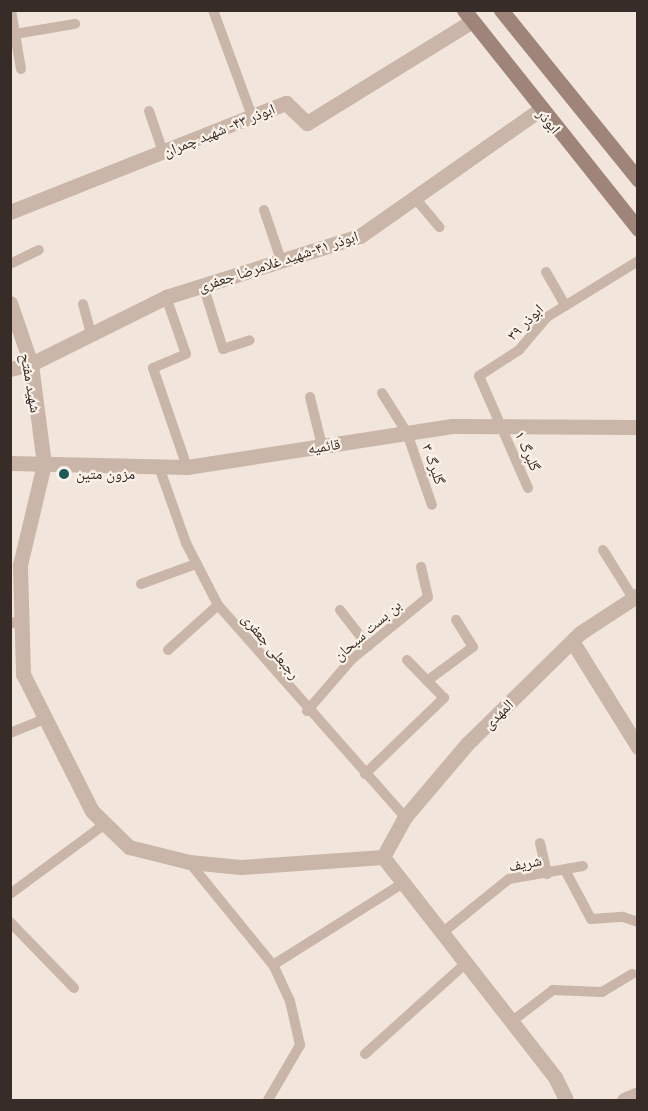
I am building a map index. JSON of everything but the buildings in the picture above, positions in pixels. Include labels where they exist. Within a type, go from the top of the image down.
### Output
[{"type":"main road","points":[[501,10],[638,179]]},
{"type":"main road","name":"ابوذر","points":[[468,16],[539,110],[638,229]]},
{"type":"street","name":"ابوذر ۴۳- شهید چمران","points":[[10,212],[286,103],[307,123],[468,16]]},
{"type":"street","name":"ابوذر ۴۱-شهید غلامرضا جعفری","points":[[10,369],[31,364],[166,297],[360,236],[539,110]]},
{"type":"street","name":"شهید مفتح","points":[[10,303],[31,364],[44,464]]},
{"type":"street","name":"قائمیه","points":[[10,463],[187,467],[407,433],[501,426],[638,427]]},
{"type":"street","points":[[44,464],[17,550],[16,621],[23,674],[68,772],[105,824],[129,847],[189,862],[241,867],[383,857],[555,1077],[566,1101]]},
{"type":"street","name":"المهدی","points":[[383,857],[405,817],[467,744],[572,641],[635,596]]},
{"type":"street","points":[[572,641],[638,747]]},
{"type":"street","points":[[624,1101],[638,1094]]},
{"type":"lane","points":[[11,10],[21,69]]},
{"type":"lane","points":[[213,10],[252,116]]},
{"type":"lane","points":[[15,34],[75,24]]},
{"type":"lane","points":[[149,111],[163,152]]},
{"type":"lane","points":[[415,198],[439,227]]},
{"type":"lane","points":[[264,210],[281,260]]},
{"type":"lane","points":[[10,264],[39,250]]},
{"type":"lane","name":"ابوذر ۳۹","points":[[501,426],[479,376],[519,350],[547,317],[638,261]]},
{"type":"lane","points":[[546,272],[566,306]]},
{"type":"lane","points":[[203,285],[223,349],[250,340]]},
{"type":"lane","points":[[166,297],[186,354],[153,368],[187,467]]},
{"type":"lane","points":[[83,304],[91,334]]},
{"type":"lane","name":"گلبرگ ۳","points":[[382,393],[407,433],[432,505]]},
{"type":"lane","points":[[310,397],[322,446]]},
{"type":"lane","name":"گلبرگ ۱","points":[[501,426],[528,488]]},
{"type":"lane","name":"رجبعلی جعفری","points":[[159,466],[196,564],[218,605],[307,711],[405,817]]},
{"type":"lane","points":[[603,550],[635,596]]},
{"type":"lane","points":[[141,584],[196,564]]},
{"type":"lane","name":"بن بست سبحان","points":[[307,711],[369,646],[428,597],[421,567]]},
{"type":"lane","points":[[168,650],[218,605]]},
{"type":"lane","points":[[340,610],[369,646]]},
{"type":"lane","points":[[427,681],[473,647],[456,620]]},
{"type":"lane","points":[[365,774],[444,698],[407,660]]},
{"type":"lane","points":[[10,733],[44,720]]},
{"type":"lane","points":[[10,894],[105,824]]},
{"type":"lane","points":[[540,843],[547,874]]},
{"type":"lane","points":[[189,862],[273,965],[290,1001],[300,1045],[268,1101]]},
{"type":"lane","points":[[565,870],[583,866]]},
{"type":"lane","name":"شریف","points":[[442,933],[509,879],[565,870],[591,919],[622,916],[638,922]]},
{"type":"lane","points":[[273,965],[403,883]]},
{"type":"lane","points":[[10,922],[74,988]]},
{"type":"lane","points":[[365,1054],[466,963]]},
{"type":"lane","points":[[511,1022],[553,990],[602,992],[632,974]]},
{"type":"place","name":"مزون متین","points":[[64,474]]}]
